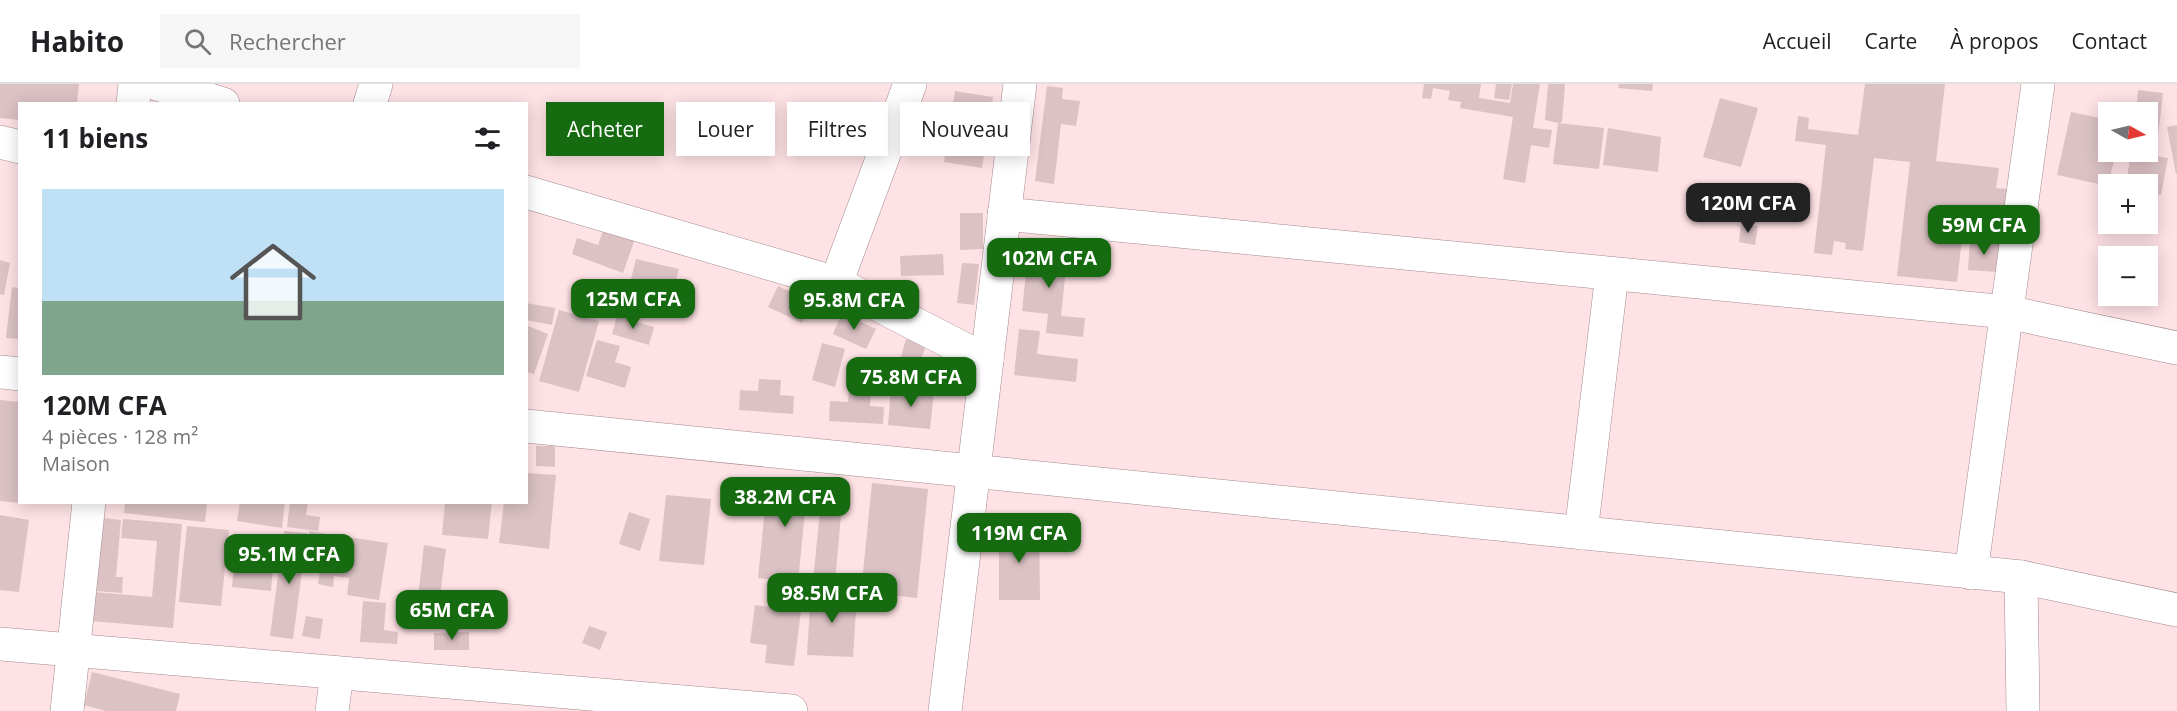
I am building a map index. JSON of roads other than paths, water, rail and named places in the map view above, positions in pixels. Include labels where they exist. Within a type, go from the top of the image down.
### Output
[{"type":"street","points":[[133,102],[135,84]]},
{"type":"street","points":[[157,84],[216,102]]},
{"type":"street","points":[[371,102],[376,84]]},
{"type":"street","points":[[836,284],[910,84]]},
{"type":"street","points":[[945,711],[1020,84]]},
{"type":"street","points":[[1971,573],[2038,84]]},
{"type":"street","points":[[0,142],[18,146]]},
{"type":"street","points":[[528,193],[836,284],[987,361]]},
{"type":"street","points":[[1004,214],[2007,312],[2177,348]]},
{"type":"street","points":[[1581,533],[1612,274]]},
{"type":"street","points":[[0,372],[18,374]]},
{"type":"street","points":[[528,426],[2021,578],[2177,610]]},
{"type":"street","points":[[67,711],[89,504]]},
{"type":"street","points":[[2021,578],[2023,711]]},
{"type":"street","points":[[0,644],[337,673],[675,706],[791,711]]},
{"type":"street","points":[[333,711],[337,673]]}]
